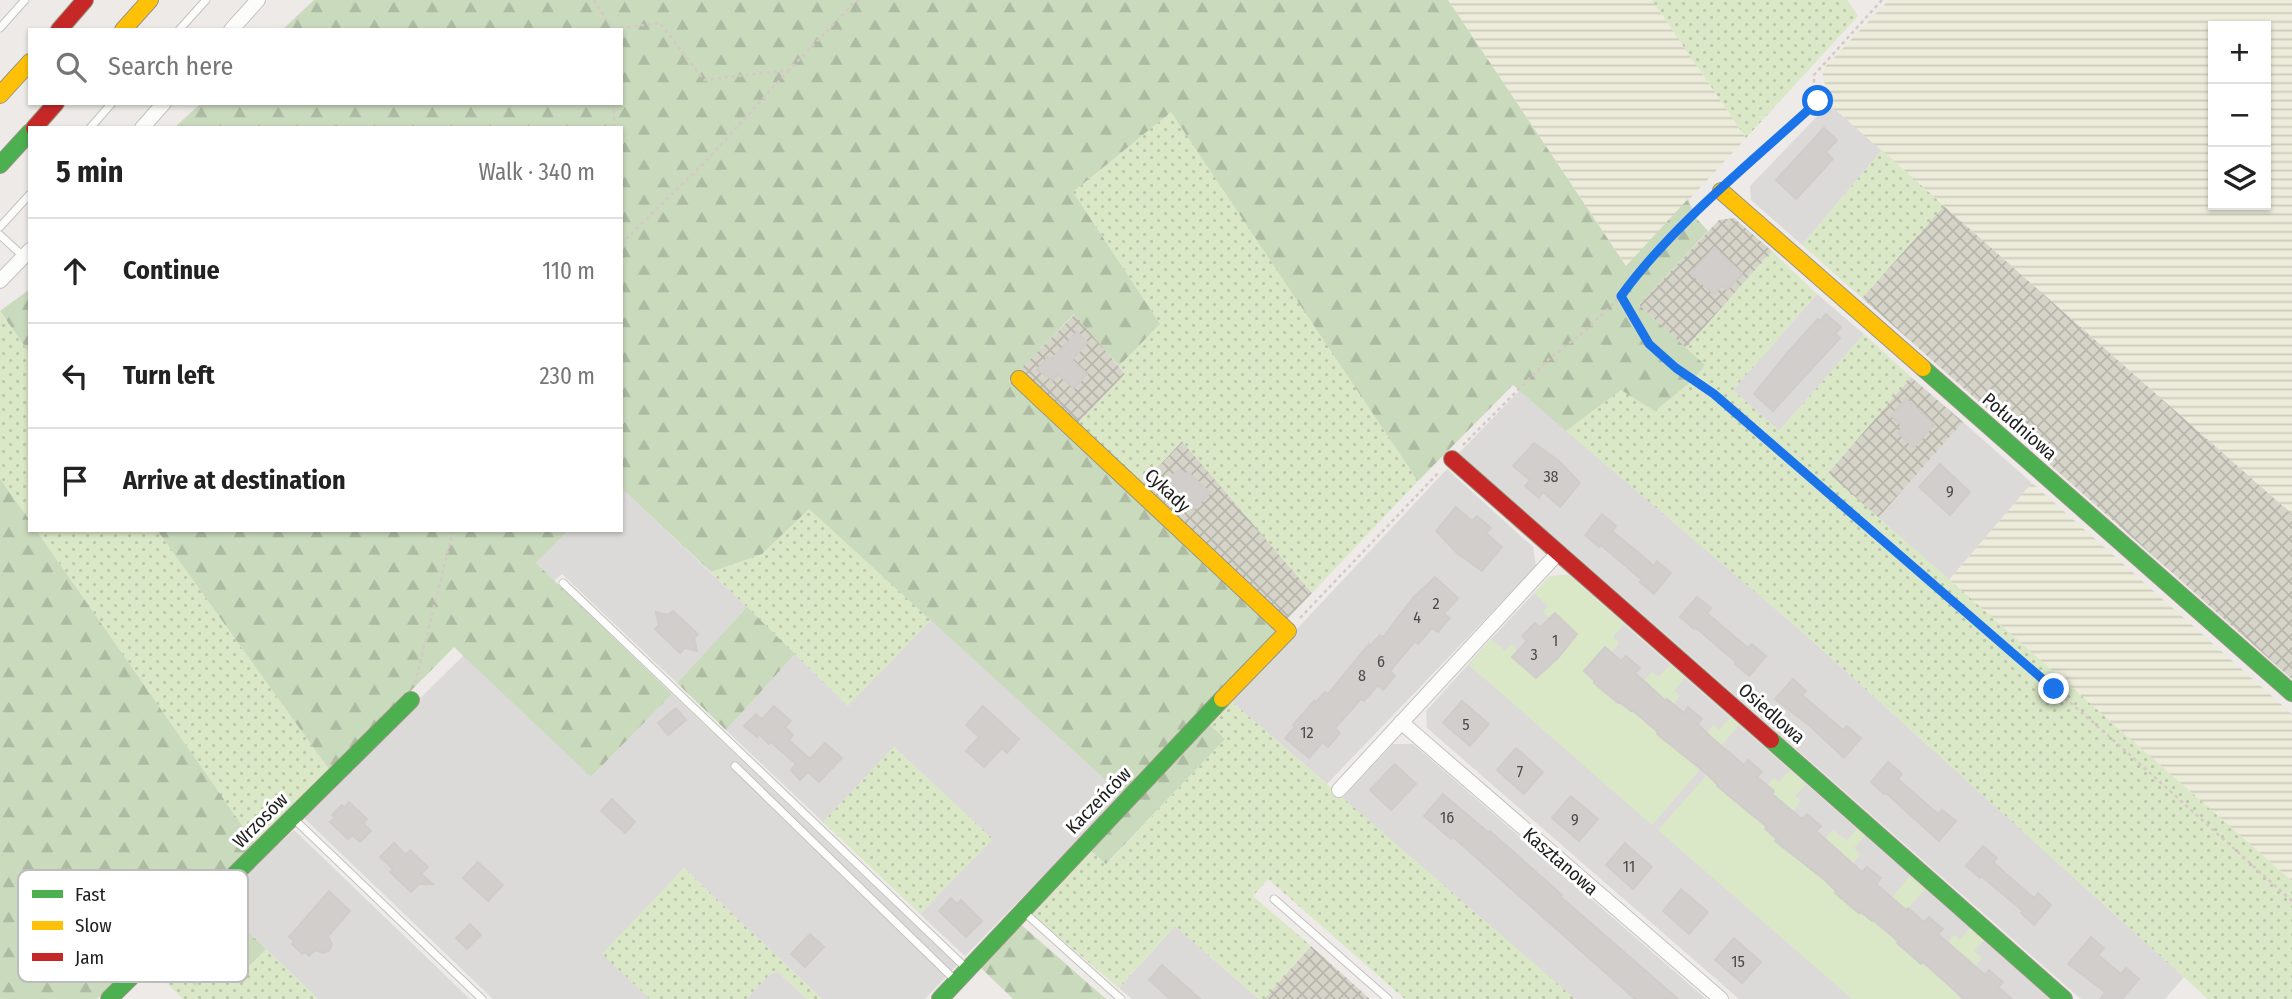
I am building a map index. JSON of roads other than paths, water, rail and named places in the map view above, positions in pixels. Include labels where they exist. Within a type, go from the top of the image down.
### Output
[{"type":"main road","points":[[61,28],[85,0]]},
{"type":"main road","points":[[125,28],[150,0]]},
{"type":"main road","points":[[0,95],[28,64]]},
{"type":"main road","points":[[36,126],[54,105]]},
{"type":"main road","points":[[0,165],[28,134]]},
{"type":"main road","name":"Południowa","points":[[1720,191],[2292,693]]},
{"type":"main road","name":"Cykady","points":[[1019,379],[1288,631]]},
{"type":"main road","name":"Osiedlowa","points":[[1452,459],[2064,999]]},
{"type":"main road","name":"Kaczeńców","points":[[940,999],[1288,631]]},
{"type":"main road","name":"Wrzosów","points":[[239,870],[411,700]]},
{"type":"main road","name":"Wrzosów","points":[[109,999],[126,982]]},
{"type":"street","points":[[233,28],[258,0]]},
{"type":"street","points":[[144,126],[162,105]]},
{"type":"street","points":[[0,281],[27,253]]},
{"type":"street","points":[[1339,790],[1558,553]]},
{"type":"street","name":"Kasztanowa","points":[[1401,722],[1721,999]]},
{"type":"lane","points":[[0,28],[25,0]]},
{"type":"lane","points":[[180,28],[206,0]]},
{"type":"lane","points":[[92,126],[110,105]]},
{"type":"lane","points":[[0,227],[28,196]]},
{"type":"lane","points":[[0,236],[27,253]]},
{"type":"lane","points":[[563,583],[962,975]]},
{"type":"lane","points":[[734,766],[962,975]]},
{"type":"lane","points":[[292,817],[482,999]]},
{"type":"lane","points":[[1274,899],[1388,999]]},
{"type":"lane","points":[[1022,911],[1121,999]]}]
